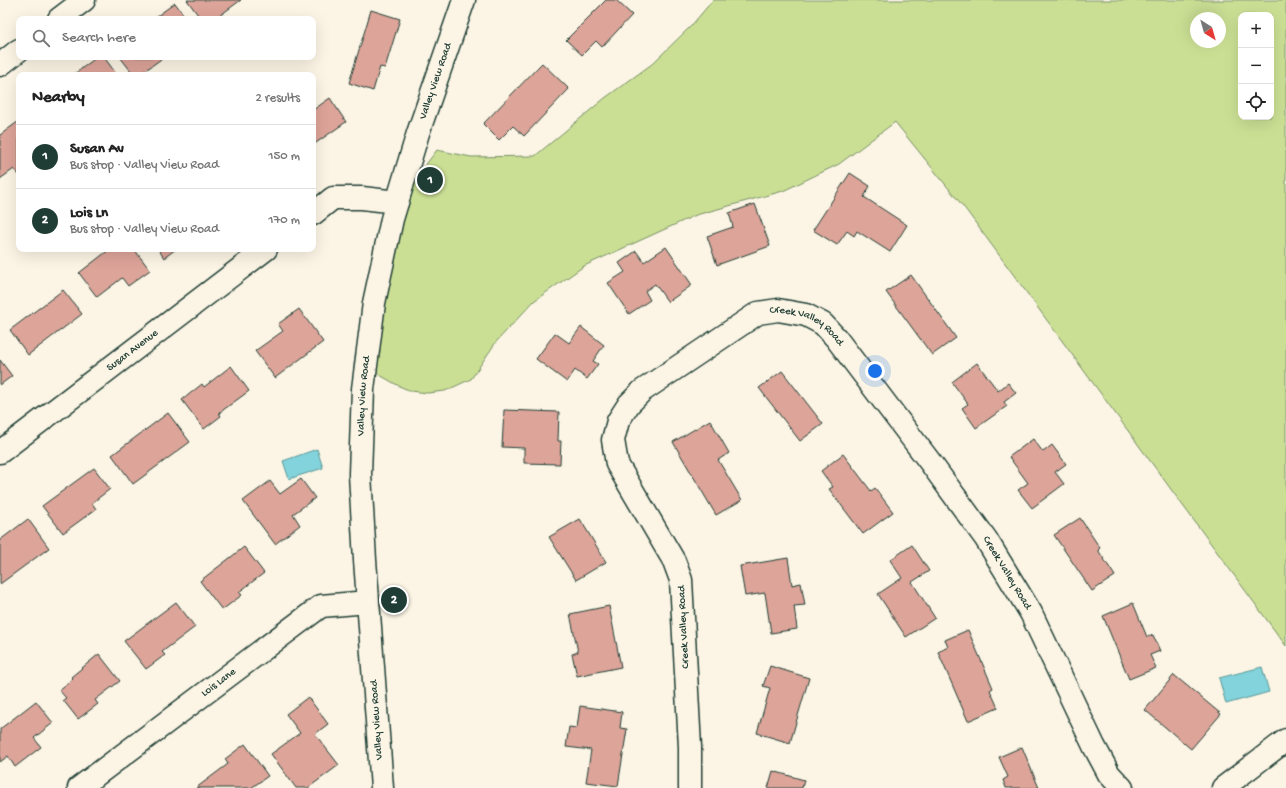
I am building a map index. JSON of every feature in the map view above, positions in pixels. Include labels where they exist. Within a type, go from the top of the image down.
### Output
[{"type":"street","points":[[64,16],[84,0]]},
{"type":"street","name":"Valley View Road","points":[[382,788],[360,474],[363,389],[374,303],[392,218],[418,133],[461,8],[481,0]]},
{"type":"street","points":[[0,65],[16,52]]},
{"type":"street","points":[[316,212],[333,198],[362,198],[397,202]]},
{"type":"street","name":"Susan Avenue","points":[[0,452],[262,252]]},
{"type":"street","name":"Creek Valley Road","points":[[690,788],[690,747],[681,580],[674,561],[617,464],[613,440],[618,421],[629,404],[642,391],[758,313],[778,310],[806,315],[823,324],[836,338],[986,539],[1031,613],[1094,746],[1109,774],[1122,788]]},
{"type":"street","name":"Lois Lane","points":[[78,788],[321,606],[368,602]]},
{"type":"street","points":[[1222,788],[1286,740]]},
{"type":"green space","points":[[713,0],[1286,0],[1286,646],[966,210],[895,122],[839,164],[783,191],[696,215],[584,266],[534,301],[496,342],[471,379],[445,391],[428,393],[411,391],[378,374],[368,355],[397,202],[437,150],[471,157],[535,156],[605,98],[652,64],[691,26]]},
{"type":"water","points":[[317,449],[323,468],[289,479],[283,461]]},
{"type":"water","points":[[1262,667],[1269,692],[1226,704],[1219,678]]},
{"type":"building","points":[[187,0],[241,0],[219,16],[199,16]]},
{"type":"building","points":[[606,0],[616,0],[632,15],[602,47],[596,41],[582,55],[566,40]]},
{"type":"building","points":[[175,3],[185,16],[157,16]]},
{"type":"building","points":[[371,10],[400,19],[385,68],[380,67],[373,91],[349,83]]},
{"type":"building","points":[[93,60],[106,60],[115,72],[77,72]]},
{"type":"building","points":[[122,60],[160,60],[143,72],[132,72]]},
{"type":"building","points":[[542,63],[569,89],[524,136],[513,126],[499,140],[483,124]]},
{"type":"building","points":[[330,98],[346,122],[316,143],[316,108]]},
{"type":"building","points":[[16,123],[16,171],[14,169],[0,179],[0,135]]},
{"type":"building","points":[[850,173],[870,186],[864,197],[907,225],[890,252],[857,231],[854,236],[847,231],[837,245],[813,230]]},
{"type":"building","points":[[755,204],[770,246],[717,265],[707,236],[733,227],[729,213]]},
{"type":"building","points":[[666,247],[692,285],[668,302],[655,284],[645,291],[650,300],[629,314],[608,283],[625,272],[619,263],[636,251],[644,262]]},
{"type":"building","points":[[106,252],[136,252],[150,270],[128,286],[122,278],[97,297],[79,273]]},
{"type":"building","points":[[160,252],[172,252],[164,258]]},
{"type":"building","points":[[911,275],[956,338],[932,355],[886,292]]},
{"type":"building","points":[[63,290],[82,314],[28,355],[10,330]]},
{"type":"building","points":[[299,309],[323,342],[275,378],[255,351],[283,331],[278,324]]},
{"type":"building","points":[[581,327],[604,345],[593,361],[598,364],[587,379],[575,370],[567,382],[536,359],[555,333],[569,343]]},
{"type":"building","points":[[0,360],[12,376],[0,385]]},
{"type":"building","points":[[977,363],[998,391],[1008,383],[1016,393],[1004,402],[1007,406],[976,428],[962,408],[968,404],[952,382]]},
{"type":"building","points":[[231,366],[249,391],[219,413],[221,416],[204,429],[182,400],[202,384],[204,387]]},
{"type":"building","points":[[782,371],[823,424],[800,441],[759,388]]},
{"type":"building","points":[[504,410],[559,412],[558,441],[561,441],[560,464],[524,463],[524,448],[502,447]]},
{"type":"building","points":[[168,413],[190,442],[133,484],[112,455]]},
{"type":"building","points":[[710,420],[729,453],[718,460],[742,500],[716,515],[673,442]]},
{"type":"building","points":[[1033,439],[1043,452],[1052,445],[1066,464],[1055,472],[1064,484],[1032,508],[1018,490],[1028,483],[1009,457]]},
{"type":"building","points":[[843,454],[871,491],[875,488],[893,512],[863,534],[829,489],[833,487],[821,471]]},
{"type":"building","points":[[94,468],[110,489],[92,503],[96,509],[63,533],[42,506]]},
{"type":"building","points":[[301,479],[315,498],[293,514],[300,525],[275,544],[243,501],[270,481],[280,494]]},
{"type":"building","points":[[1080,518],[1100,548],[1098,550],[1115,576],[1092,591],[1054,535]]},
{"type":"building","points":[[28,519],[49,548],[0,584],[0,540]]},
{"type":"building","points":[[580,519],[606,562],[576,580],[549,537]]},
{"type":"building","points":[[912,545],[929,571],[912,582],[935,618],[906,637],[878,594],[902,578],[890,560]]},
{"type":"building","points":[[244,547],[264,573],[239,592],[242,595],[222,610],[200,581]]},
{"type":"building","points":[[788,558],[792,585],[801,583],[805,605],[794,606],[797,629],[771,633],[765,593],[745,596],[740,566]]},
{"type":"building","points":[[176,602],[195,627],[162,652],[165,655],[146,669],[124,641]]},
{"type":"building","points":[[1133,603],[1147,637],[1153,635],[1160,651],[1150,655],[1156,668],[1129,679],[1103,616]]},
{"type":"building","points":[[609,606],[621,667],[577,676],[572,654],[578,652],[570,614]]},
{"type":"building","points":[[968,630],[993,688],[990,690],[998,708],[968,721],[938,652],[948,647],[945,640]]},
{"type":"building","points":[[99,654],[120,681],[95,700],[98,704],[78,719],[63,700],[66,698],[59,690],[73,679],[71,677]]},
{"type":"building","points":[[770,666],[809,678],[790,743],[757,733],[770,688],[763,686]]},
{"type":"building","points":[[1174,675],[1221,714],[1191,749],[1145,710]]},
{"type":"building","points":[[308,697],[328,724],[315,734],[339,765],[308,788],[296,788],[271,754],[300,733],[286,714]]},
{"type":"building","points":[[36,701],[53,723],[34,738],[41,747],[15,767],[8,756],[0,762],[0,729]]},
{"type":"building","points":[[580,706],[622,712],[620,728],[627,729],[618,786],[586,782],[591,750],[566,747],[569,727],[577,728]]},
{"type":"building","points":[[245,744],[268,776],[251,788],[196,788],[228,764],[225,759]]},
{"type":"building","points":[[1022,747],[1039,788],[1006,788],[1003,780],[1008,777],[999,757]]},
{"type":"building","points":[[773,771],[804,780],[802,788],[768,788]]},
{"type":"place","name":"Susan Av","points":[[430,180]]},
{"type":"place","name":"Lois Ln","points":[[394,600]]}]
